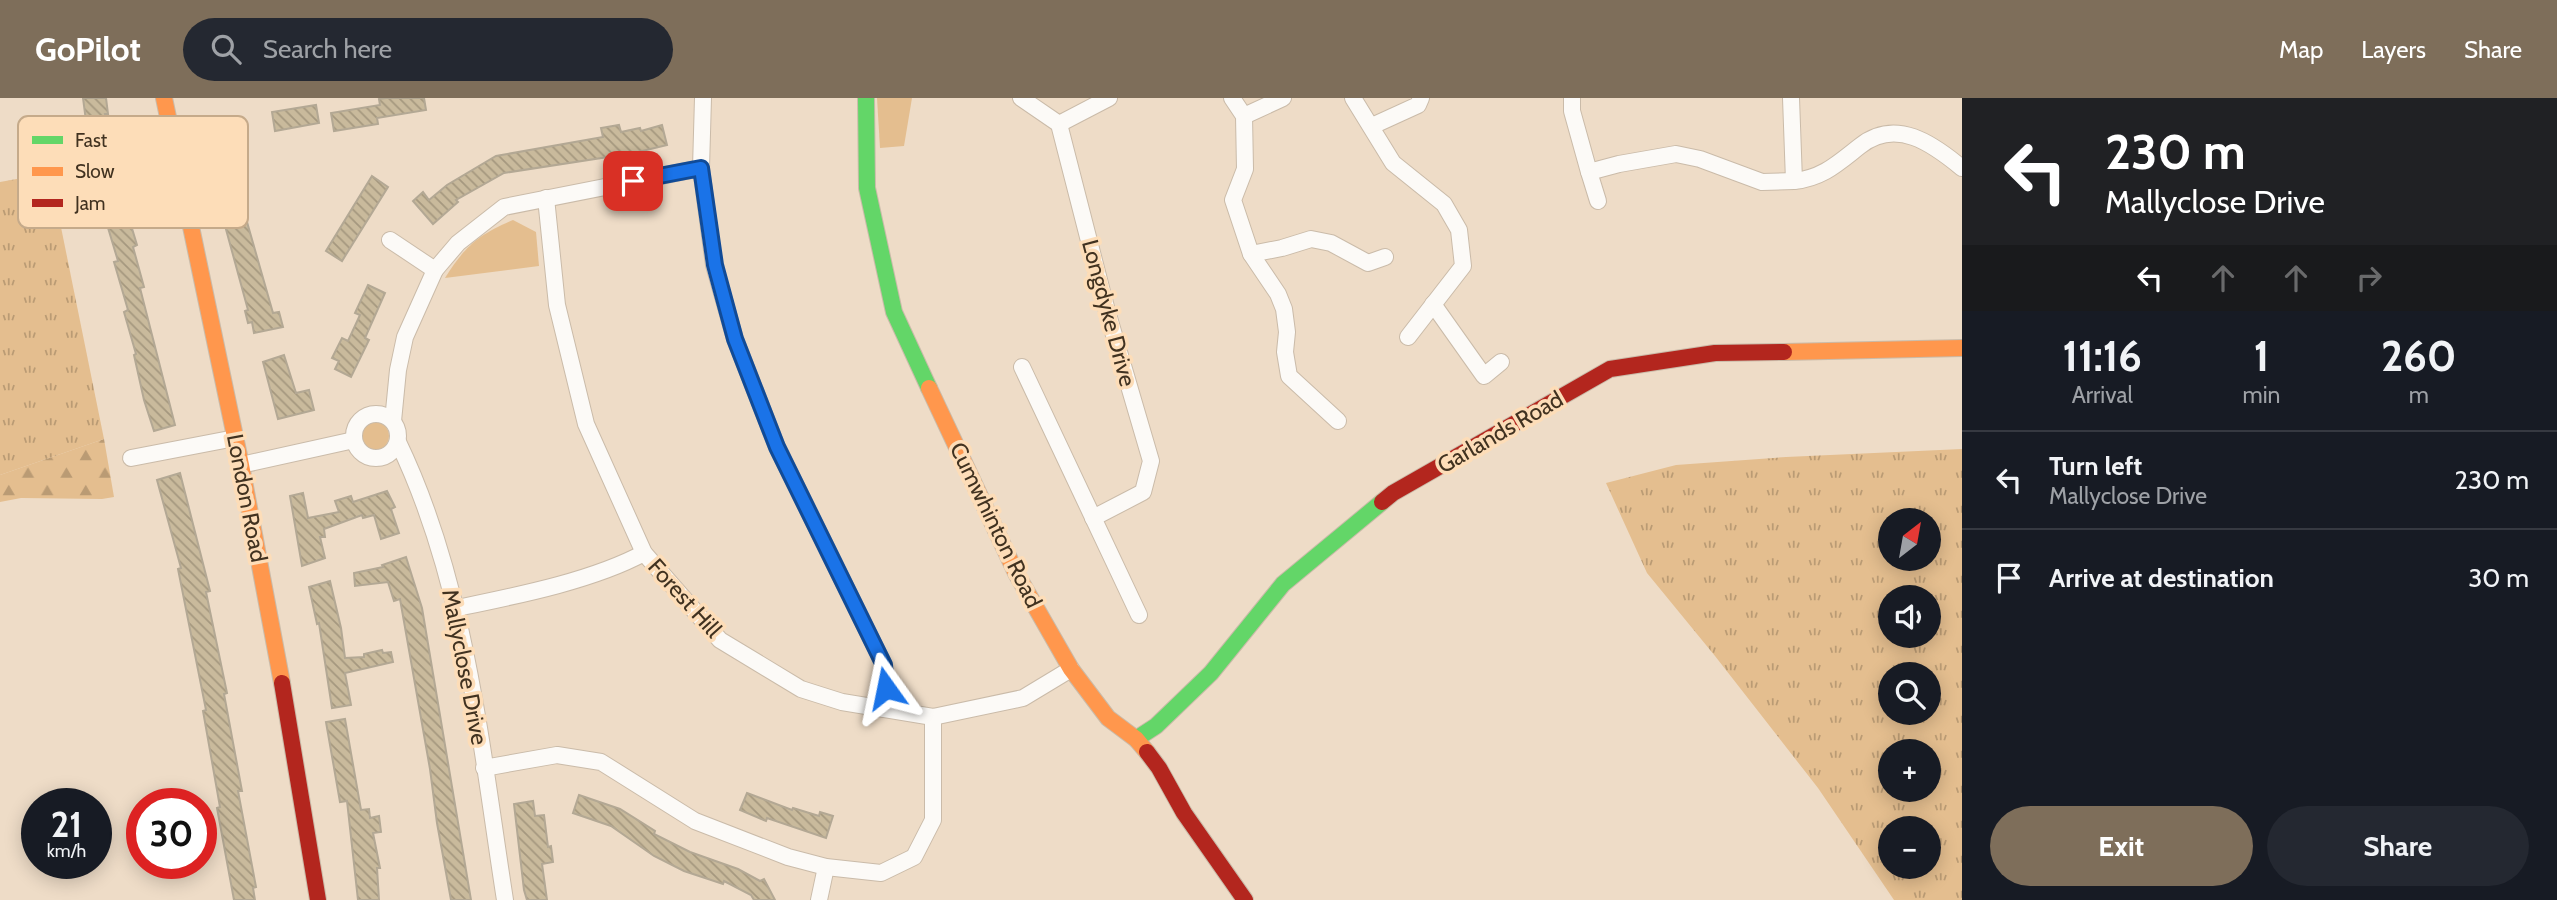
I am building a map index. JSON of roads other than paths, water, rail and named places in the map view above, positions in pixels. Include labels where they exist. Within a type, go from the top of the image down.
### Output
[{"type":"street","name":"London Road","points":[[164,98],[168,116]]},
{"type":"street","points":[[702,98],[701,168],[715,265],[735,339],[777,447],[884,665],[884,709]]},
{"type":"street","name":"Cumwhinton Road","points":[[866,98],[867,188],[894,312],[1016,573],[1071,669],[1108,718],[1136,738],[1159,768],[1184,813],[1245,900]]},
{"type":"street","points":[[1021,98],[1059,124],[1109,98]]},
{"type":"street","points":[[1232,98],[1244,116],[1245,169],[1233,200],[1251,254],[1278,294],[1284,309],[1287,332],[1285,352],[1289,376],[1338,421]]},
{"type":"street","points":[[1244,116],[1283,98]]},
{"type":"street","points":[[1353,98],[1393,163],[1444,204],[1459,230],[1463,266],[1408,337]]},
{"type":"street","points":[[1372,127],[1418,104],[1421,98]]},
{"type":"street","points":[[1572,98],[1572,111],[1598,201]]},
{"type":"street","points":[[1791,98],[1794,181]]},
{"type":"street","name":"Longdyke Drive","points":[[1059,124],[1107,311],[1151,461],[1143,492],[1093,518]]},
{"type":"street","points":[[1589,173],[1619,164],[1676,154],[1700,159],[1762,182],[1794,181],[1825,173],[1862,144],[1884,134],[1920,138],[1962,167]]},
{"type":"street","name":"Mallyclose Drive","points":[[505,900],[457,608],[420,488],[398,442],[397,427],[393,421],[398,370],[405,337],[435,270],[458,243],[504,207],[701,168]]},
{"type":"street","name":"Forest Hill","points":[[546,198],[556,305],[586,424],[644,553],[720,640],[802,688],[842,702],[933,717],[1023,698],[1071,669]]},
{"type":"street","name":"London Road","points":[[191,228],[241,465],[292,735],[318,900]]},
{"type":"street","points":[[1251,254],[1311,239],[1331,243],[1368,263],[1385,257]]},
{"type":"street","points":[[390,240],[435,270]]},
{"type":"street","points":[[1433,304],[1484,376],[1501,362]]},
{"type":"street","name":"Garlands Road","points":[[1136,738],[1156,726],[1211,673],[1283,584],[1393,492],[1610,369],[1715,353],[1962,348]]},
{"type":"street","points":[[1022,367],[1139,615]]},
{"type":"street","points":[[393,421],[382,414],[369,414],[358,422],[354,440],[361,452],[373,458],[391,453],[398,442]]},
{"type":"street","points":[[131,458],[235,438]]},
{"type":"street","points":[[241,465],[354,440]]},
{"type":"street","points":[[457,608],[618,567],[644,553]]},
{"type":"street","points":[[484,768],[557,755],[601,762],[695,821],[788,857],[825,867],[881,873],[914,857],[933,820],[933,717]]},
{"type":"street","points":[[818,900],[825,867]]}]
